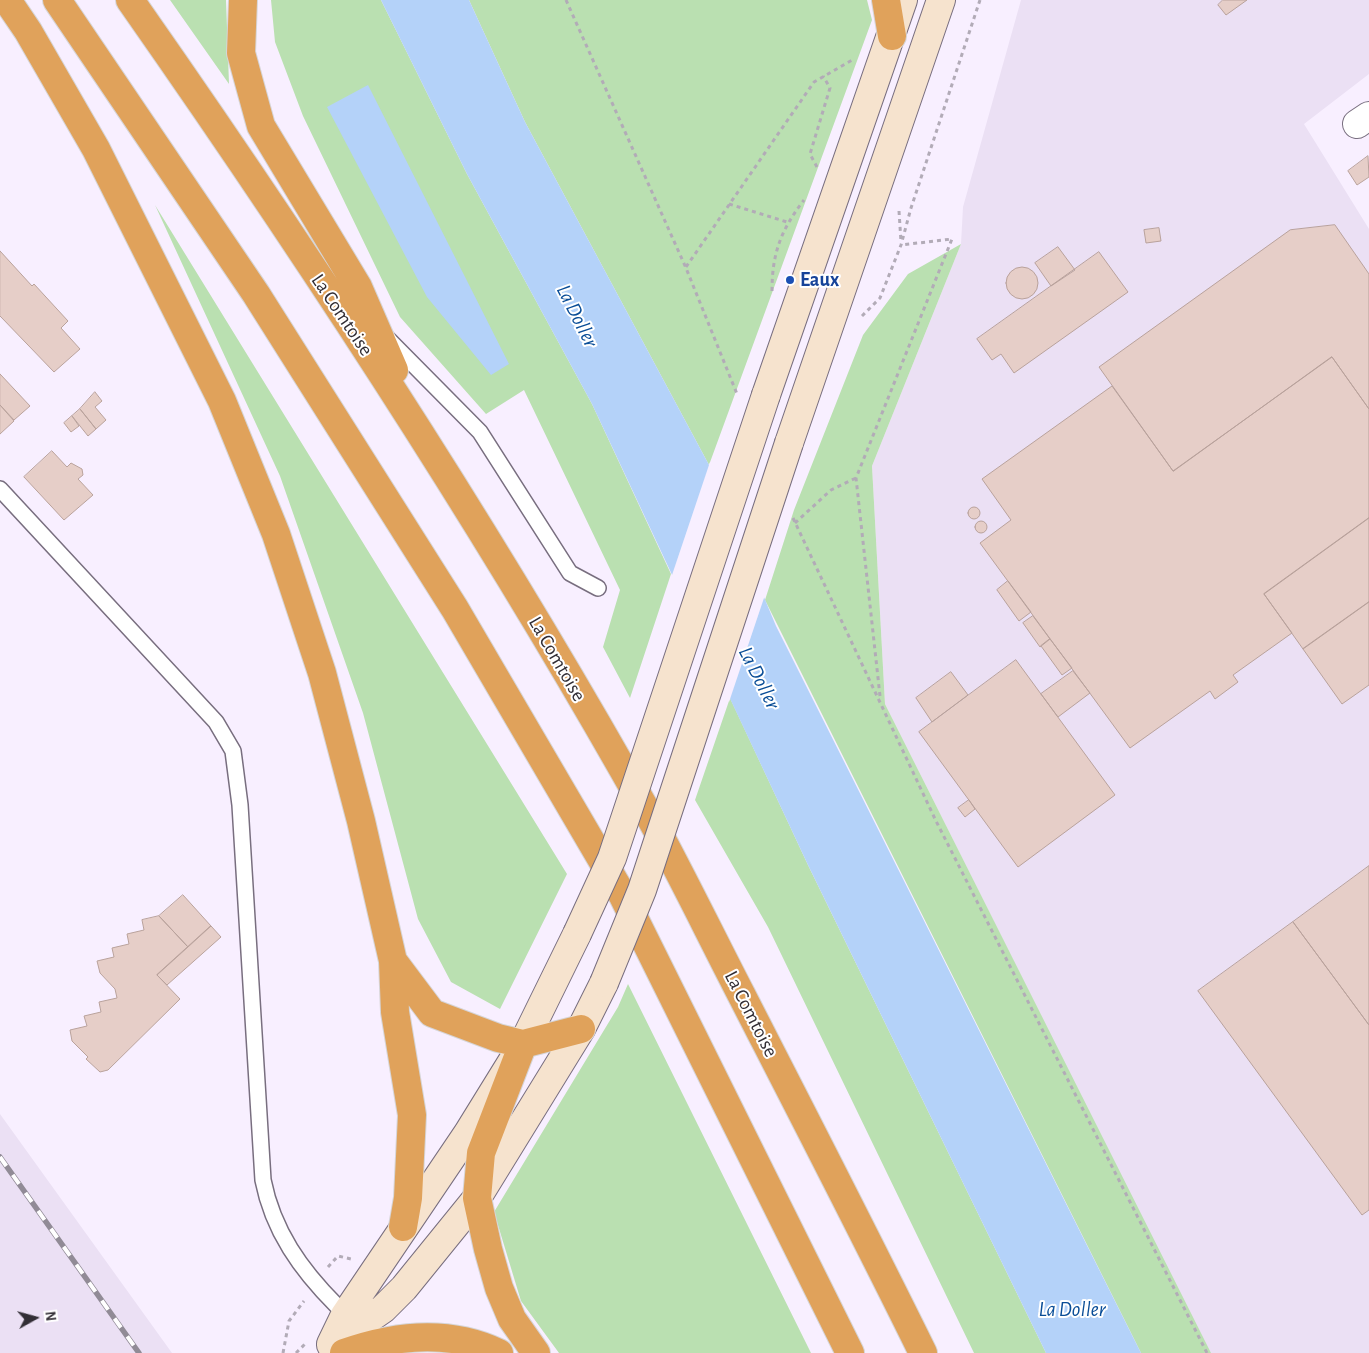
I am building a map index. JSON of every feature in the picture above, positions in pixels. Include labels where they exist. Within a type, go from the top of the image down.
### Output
[{"type":"highway","points":[[7,0],[28,31],[96,149],[222,401],[276,534],[322,673],[361,821],[393,961],[395,1012],[412,1115],[408,1198],[403,1227]]},
{"type":"highway","points":[[57,0],[256,294],[460,618],[623,896],[850,1353]]},
{"type":"highway","name":"La Comtoise","points":[[130,0],[198,97],[419,432],[506,572],[652,821],[861,1226],[923,1353]]},
{"type":"highway","points":[[243,0],[241,53],[261,126],[358,287],[419,432]]},
{"type":"highway","points":[[886,0],[892,36]]},
{"type":"highway","points":[[393,961],[432,1013],[498,1038],[523,1044],[581,1029]]},
{"type":"highway","points":[[523,1044],[481,1152],[477,1198],[499,1288],[512,1319],[536,1353]]},
{"type":"highway","points":[[333,1350],[418,1336],[470,1342],[499,1353]]},
{"type":"main road","points":[[333,1350],[345,1315],[468,1133],[523,1044],[612,858],[766,395],[903,0]]},
{"type":"main road","points":[[333,1350],[383,1309],[422,1266],[477,1198],[581,1029],[604,983],[642,890],[789,443],[942,0]]},
{"type":"lane","points":[[375,326],[480,432],[570,573],[598,588]]},
{"type":"lane","points":[[0,489],[216,722],[233,751],[240,805],[263,1180],[268,1207],[292,1252],[316,1285],[337,1306]]},
{"type":"path","points":[[566,0],[686,268],[738,396]]},
{"type":"path","points":[[880,700],[856,478],[952,239],[901,245],[911,208],[980,0]]},
{"type":"path","points":[[686,268],[814,82],[861,55]]},
{"type":"path","points":[[818,169],[810,154],[830,88],[823,76]]},
{"type":"path","points":[[729,204],[787,222]]},
{"type":"path","points":[[795,523],[831,490],[856,478]]},
{"type":"path","points":[[791,514],[936,821],[1207,1353]]},
{"type":"shaded area","points":[[1021,0],[1369,0],[1369,74],[1304,124],[1369,229],[1369,1353],[1210,1353],[885,704],[872,466],[961,244],[963,207]]},
{"type":"shaded area","points":[[0,1114],[172,1353],[0,1353]]},
{"type":"green space","points":[[170,0],[226,0],[229,84]]},
{"type":"green space","points":[[271,0],[381,0],[467,174],[592,404],[671,574],[630,698],[603,647],[620,590],[524,390],[486,414],[400,317],[303,116],[275,42]]},
{"type":"green space","points":[[469,0],[867,0],[872,20],[709,465],[525,122]]},
{"type":"green space","points":[[155,205],[567,874],[500,1009],[451,982],[418,919],[363,713],[280,476]]},
{"type":"green space","points":[[961,244],[872,466],[885,704],[1211,1353],[1141,1353],[765,600],[794,510],[863,335],[908,274]]},
{"type":"green space","points":[[730,698],[808,865],[1046,1353],[974,1353],[768,927],[695,800]]},
{"type":"green space","points":[[628,984],[811,1353],[559,1353],[521,1301],[494,1212],[618,1007]]},
{"type":"water","name":"La Doller","points":[[381,0],[469,0],[525,122],[709,465],[776,626],[1141,1353],[1046,1353],[808,865],[592,404],[467,174]]},
{"type":"water","points":[[368,85],[509,364],[491,375],[427,297],[327,107]]},
{"type":"pier","points":[[710,462],[765,595],[729,702],[671,578]]},
{"type":"building","points":[[1223,0],[1247,0],[1226,15],[1218,5]]},
{"type":"building","points":[[1368,156],[1369,177],[1357,185],[1348,171]]},
{"type":"building","points":[[1335,225],[1369,274],[1369,409],[1332,357],[1173,471],[1099,367],[1290,230]]},
{"type":"building","points":[[1159,228],[1161,241],[1146,243],[1144,230]]},
{"type":"building","points":[[1058,247],[1075,270],[1051,286],[1035,263]]},
{"type":"building","points":[[0,251],[68,321],[61,328],[80,349],[54,372],[0,316]]},
{"type":"building","points":[[1099,252],[1128,292],[1014,373],[1001,354],[992,360],[977,339]]},
{"type":"building","points":[[1022,267],[1028,268],[1033,272],[1037,277],[1037,289],[1033,294],[1028,298],[1022,299],[1016,298],[1011,294],[1007,289],[1006,283],[1007,277],[1011,272],[1016,268]]},
{"type":"building","points":[[1332,357],[1369,409],[1369,518],[1264,594],[1292,633],[1233,675],[1238,682],[1215,699],[1210,691],[1130,748],[980,543],[1011,520],[982,479],[1112,386],[1173,471]]},
{"type":"building","points":[[0,374],[30,406],[14,420],[0,405]]},
{"type":"building","points":[[95,392],[102,401],[95,407],[106,420],[96,429],[80,409]]},
{"type":"building","points":[[0,405],[14,421],[0,434]]},
{"type":"building","points":[[80,409],[96,429],[88,436],[72,416]]},
{"type":"building","points":[[72,416],[79,426],[71,432],[64,423]]},
{"type":"building","points":[[52,451],[67,467],[71,463],[82,469],[83,475],[78,479],[93,495],[64,520],[24,477]]},
{"type":"building","points":[[972,507],[976,507],[980,513],[976,519],[972,519],[968,515],[968,511]]},
{"type":"building","points":[[1369,518],[1369,602],[1303,649],[1264,594]]},
{"type":"building","points":[[981,521],[987,527],[981,533],[975,527]]},
{"type":"building","points":[[1008,581],[1031,612],[1019,621],[997,590]]},
{"type":"building","points":[[1369,602],[1369,685],[1342,704],[1303,649]]},
{"type":"building","points":[[1033,616],[1050,639],[1040,647],[1023,623]]},
{"type":"building","points":[[1050,639],[1072,668],[1062,675],[1041,646]]},
{"type":"building","points":[[1016,660],[1115,795],[1018,867],[919,732]]},
{"type":"building","points":[[1073,671],[1090,693],[1058,717],[1041,694]]},
{"type":"building","points":[[951,672],[968,695],[932,722],[916,698]]},
{"type":"building","points":[[969,800],[975,809],[965,817],[958,808]]},
{"type":"building","points":[[1369,866],[1369,1025],[1293,922]]},
{"type":"building","points":[[183,895],[211,926],[188,947],[159,916]]},
{"type":"building","points":[[159,916],[188,947],[157,975],[180,999],[108,1070],[100,1072],[86,1059],[88,1057],[72,1041],[70,1030],[87,1026],[84,1016],[101,1012],[99,1002],[117,998],[115,989],[100,973],[97,961],[114,957],[112,948],[129,944],[127,934],[144,930],[142,920]]},
{"type":"building","points":[[1293,922],[1369,1025],[1369,1210],[1362,1215],[1198,991]]},
{"type":"building","points":[[211,926],[221,937],[167,985],[157,975]]},
{"type":"railway","points":[[0,1157],[139,1353]]},
{"type":"place","name":"Eaux","points":[[790,280]]}]
